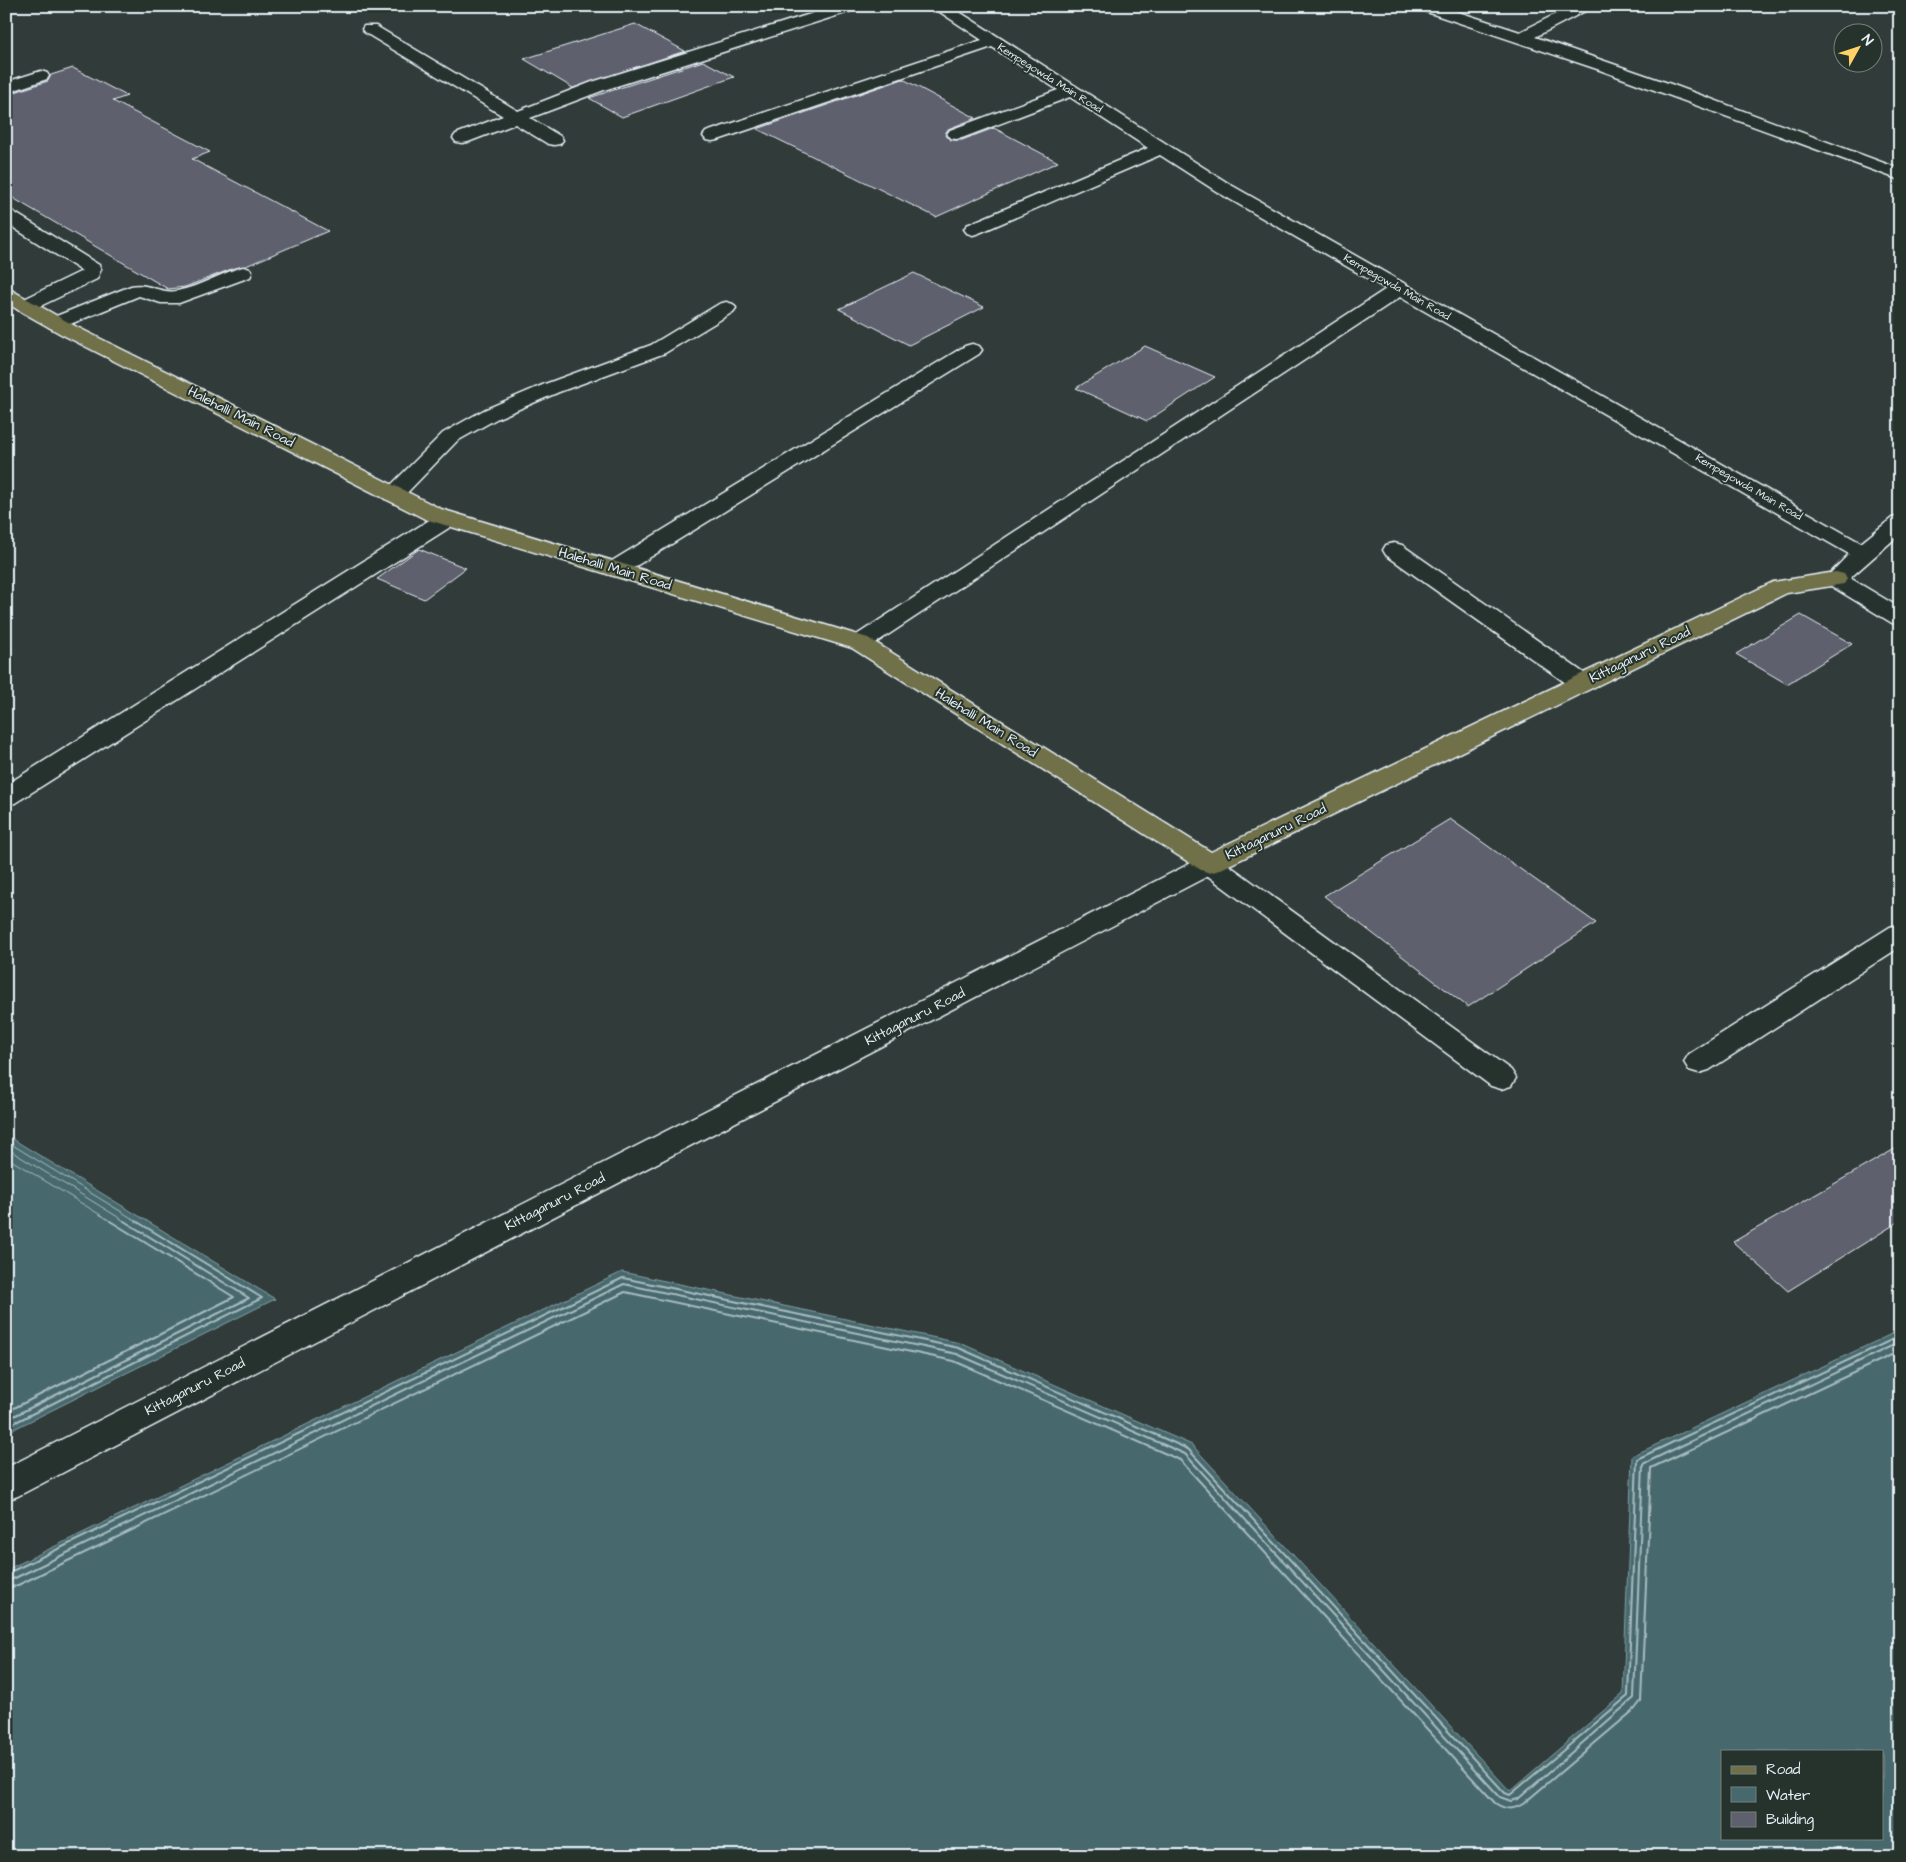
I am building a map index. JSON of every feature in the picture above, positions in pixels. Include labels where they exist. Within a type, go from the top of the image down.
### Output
[{"type":"main road","name":"Halehalli Main Road","points":[[16,300],[56,323],[433,514],[860,643],[1210,864]]},
{"type":"main road","name":"Kittaganuru Road","points":[[1210,864],[1780,587],[1836,579]]},
{"type":"street","points":[[462,138],[598,86],[853,6]]},
{"type":"street","name":"Kempegowda Main Road","points":[[939,6],[992,42],[1225,188],[1863,553]]},
{"type":"street","points":[[1423,6],[1523,37],[1744,116],[1900,175]]},
{"type":"street","points":[[1523,37],[1584,6]]},
{"type":"street","points":[[370,29],[554,140]]},
{"type":"street","points":[[712,136],[992,42]]},
{"type":"street","points":[[6,88],[41,76]]},
{"type":"street","points":[[956,134],[1070,91]]},
{"type":"street","points":[[973,229],[1162,148]]},
{"type":"street","points":[[6,215],[92,269],[90,275],[16,300]]},
{"type":"street","points":[[56,323],[138,290],[161,297],[180,297],[243,273]]},
{"type":"street","points":[[860,643],[1400,288]]},
{"type":"street","points":[[392,494],[450,437],[491,414],[552,388],[613,368],[658,349],[726,308]]},
{"type":"street","points":[[615,569],[972,350]]},
{"type":"street","points":[[6,797],[447,519]]},
{"type":"street","points":[[1900,523],[1863,553],[1836,579],[1900,618]]},
{"type":"street","points":[[1394,550],[1582,683]]},
{"type":"street","points":[[1210,864],[1501,1078]]},
{"type":"street","name":"Kittaganuru Road","points":[[6,1485],[1210,864]]},
{"type":"street","points":[[1699,1062],[1900,934]]},
{"type":"water","points":[[6,1135],[275,1299],[6,1433]]},
{"type":"water","points":[[622,1272],[960,1343],[1192,1445],[1510,1791],[1623,1694],[1632,1456],[1900,1330],[1900,1856],[6,1856],[6,1570]]},
{"type":"building","points":[[635,24],[685,51],[573,88],[524,59]]},
{"type":"building","points":[[703,61],[734,77],[622,117],[589,98]]},
{"type":"building","points":[[73,68],[127,96],[113,101],[210,152],[192,159],[328,231],[246,266],[234,268],[185,287],[168,289],[6,194],[6,95],[48,81],[51,75]]},
{"type":"building","points":[[903,79],[976,118],[948,129],[945,134],[950,140],[962,140],[994,128],[1058,162],[936,217],[757,129]]},
{"type":"building","points":[[914,273],[984,307],[909,345],[839,309]]},
{"type":"building","points":[[1145,346],[1215,377],[1147,421],[1076,388]]},
{"type":"building","points":[[419,549],[466,568],[424,599],[377,579]]},
{"type":"building","points":[[1801,615],[1852,644],[1787,684],[1736,654]]},
{"type":"building","points":[[1450,819],[1596,923],[1468,1007],[1324,896]]},
{"type":"building","points":[[1900,1146],[1900,1221],[1788,1291],[1733,1242]]}]
